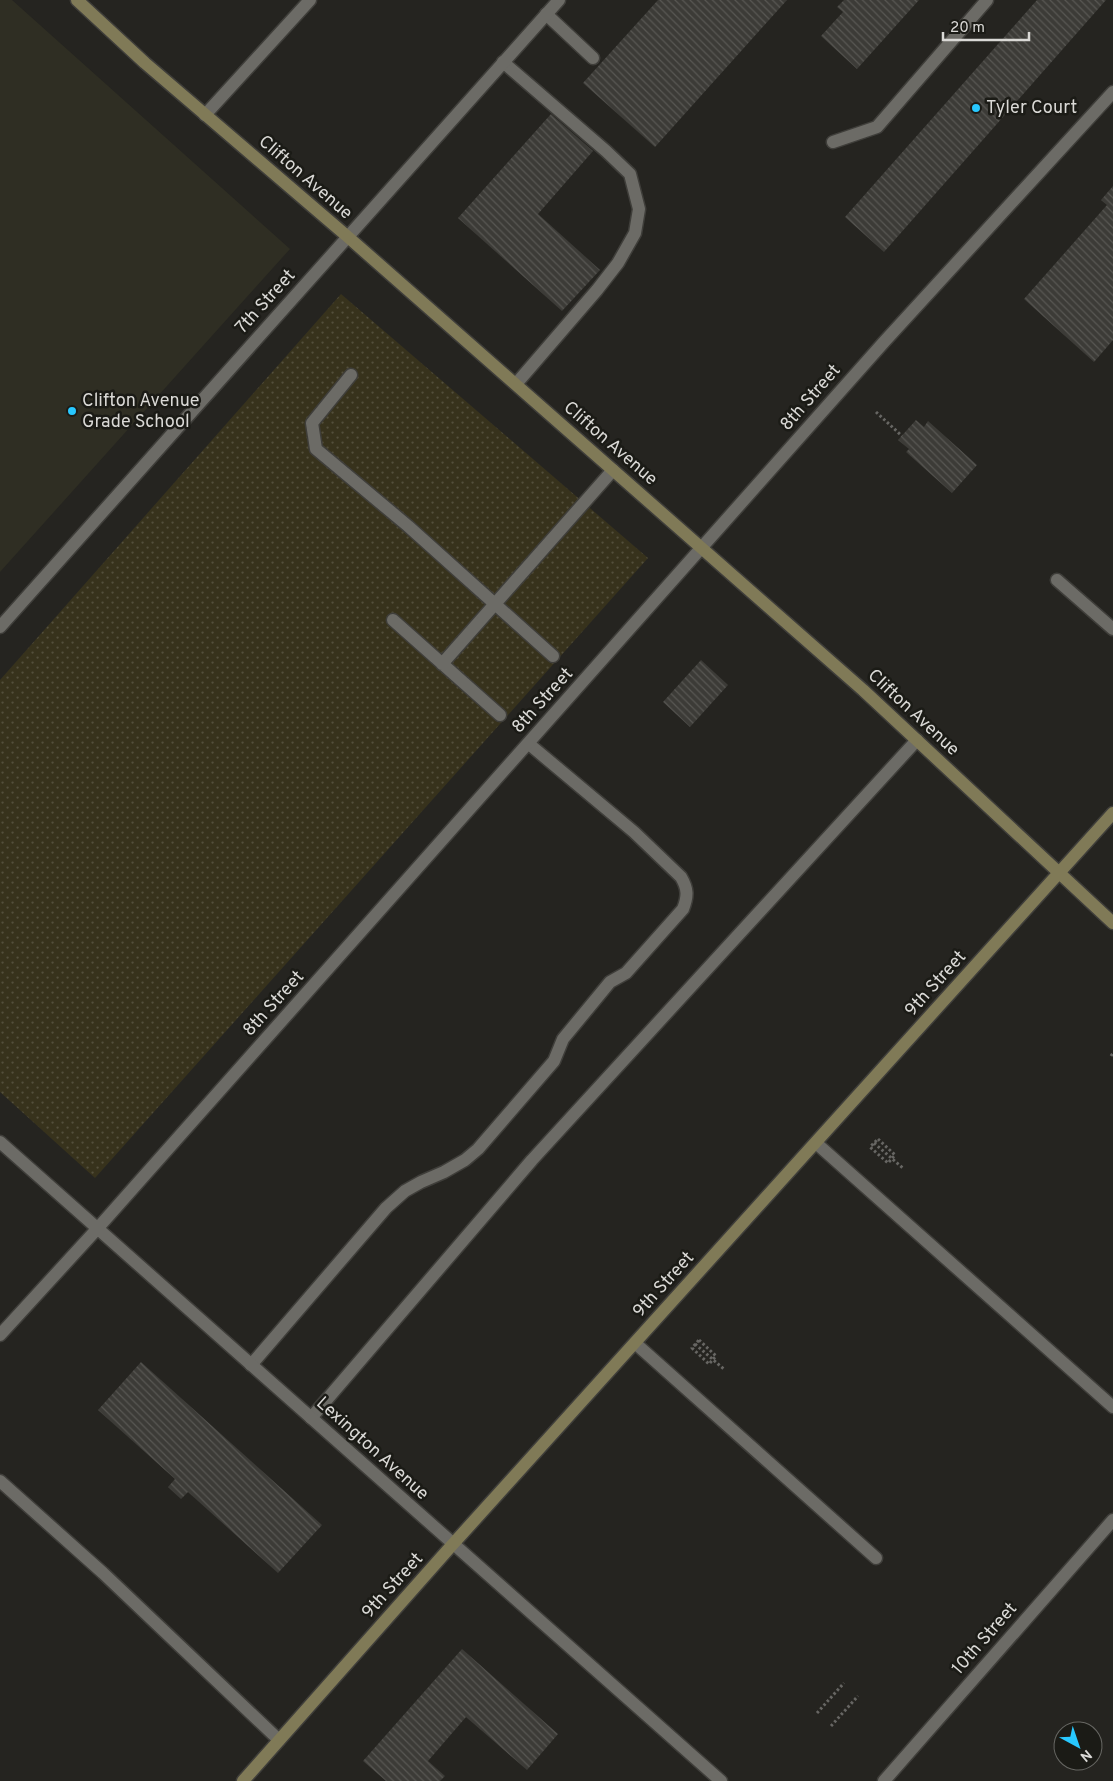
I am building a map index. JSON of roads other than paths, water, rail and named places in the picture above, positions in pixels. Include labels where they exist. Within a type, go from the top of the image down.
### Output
[{"type":"street","name":"Clifton Avenue","points":[[77,0],[145,63],[348,237],[863,690],[1113,923]]},
{"type":"street","points":[[205,115],[310,0]]},
{"type":"street","name":"7th Street","points":[[0,627],[559,0]]},
{"type":"street","points":[[833,142],[877,127],[987,0]]},
{"type":"street","points":[[546,14],[593,58]]},
{"type":"street","points":[[504,62],[630,174],[639,209],[635,233],[618,263],[516,384]]},
{"type":"street","name":"8th Street","points":[[0,1335],[98,1229],[884,342],[1113,92]]},
{"type":"street","points":[[351,375],[312,423],[316,449],[408,526],[553,656]]},
{"type":"street","points":[[442,664],[613,470]]},
{"type":"street","points":[[1057,580],[1113,629]]},
{"type":"street","points":[[393,620],[500,715]]},
{"type":"street","points":[[310,1418],[532,1160],[917,740]]},
{"type":"street","points":[[251,1365],[386,1208],[405,1191],[465,1160],[478,1149],[554,1061],[563,1039],[610,982],[626,973],[683,909],[688,897],[687,886],[675,870],[634,832],[529,744]]},
{"type":"street","name":"9th Street","points":[[243,1781],[453,1544],[1113,813]]},
{"type":"street","name":"Lexington Avenue","points":[[0,1142],[721,1781]]},
{"type":"street","points":[[816,1143],[1113,1407]]},
{"type":"street","points":[[635,1343],[876,1558]]},
{"type":"street","points":[[0,1481],[103,1573],[279,1740]]},
{"type":"street","name":"10th Street","points":[[884,1781],[1113,1520]]},
{"type":"place","name":"Tyler Court","points":[[976,108]]},
{"type":"place","name":"Clifton Avenue Grade School","points":[[72,411]]}]
